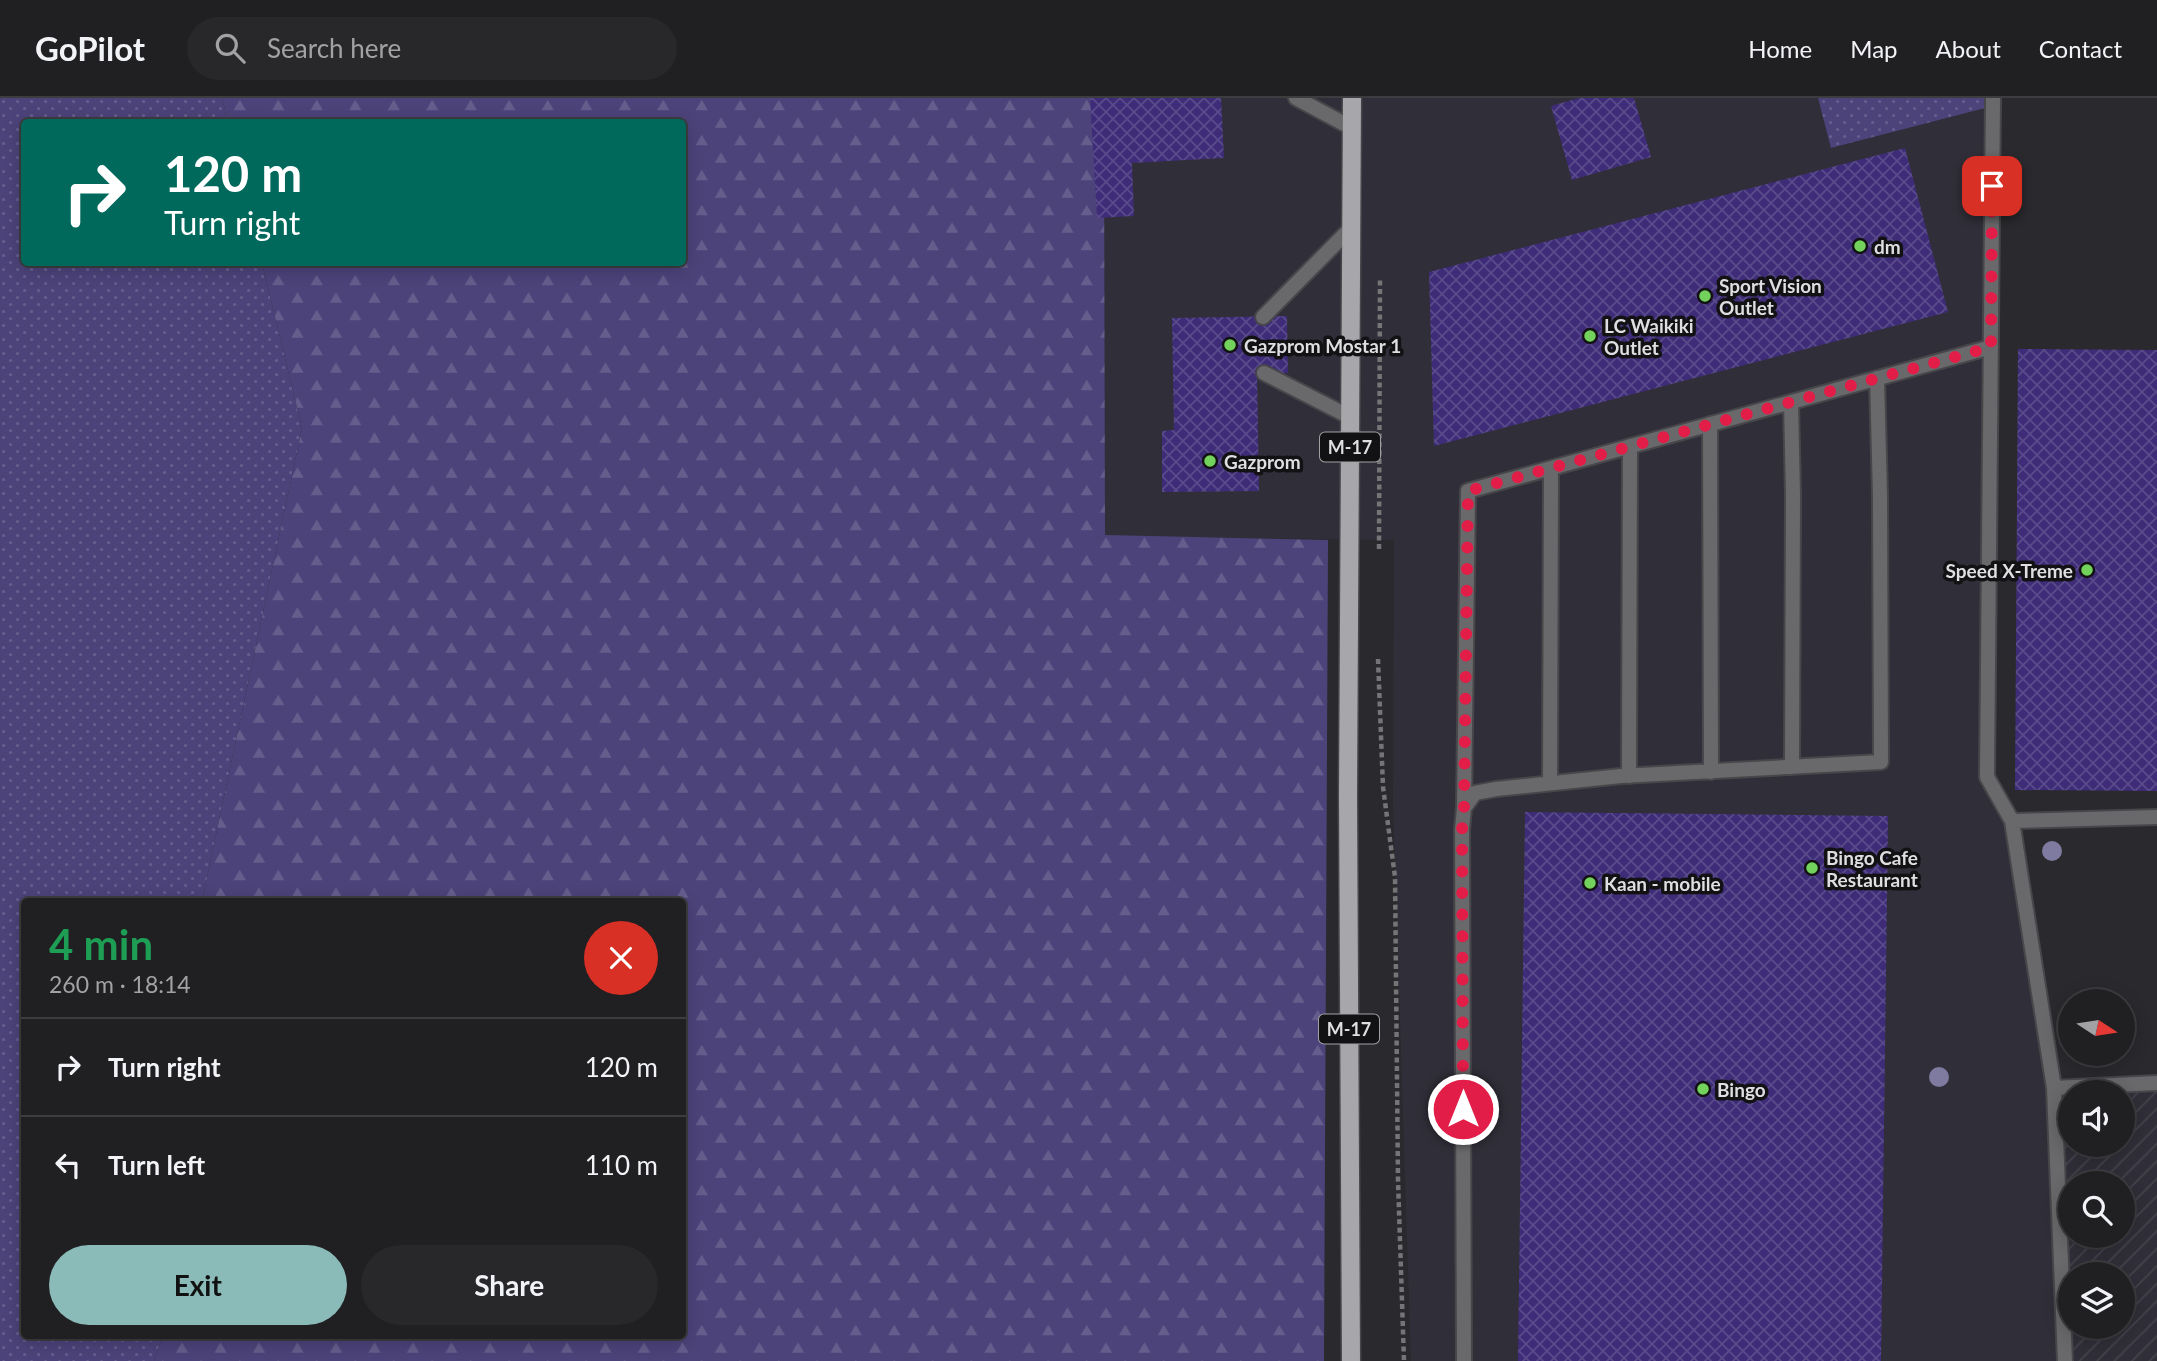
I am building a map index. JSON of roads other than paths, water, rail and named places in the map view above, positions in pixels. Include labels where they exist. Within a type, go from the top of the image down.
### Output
[{"type":"main road","name":"M-17","points":[[1351,1361],[1348,824],[1352,98]]},
{"type":"lane","points":[[1296,98],[1352,128]]},
{"type":"lane","points":[[1993,98],[1987,777],[2012,821],[2054,1087],[2065,1361]]},
{"type":"lane","points":[[1264,317],[1351,228]]},
{"type":"lane","points":[[1464,1361],[1462,830],[1468,491],[1991,347]]},
{"type":"lane","points":[[1264,373],[1350,417]]},
{"type":"lane","points":[[1464,808],[1475,793],[1550,783],[1881,762],[1877,378]]},
{"type":"lane","points":[[1791,402],[1792,767]]},
{"type":"lane","points":[[1710,424],[1712,772]]},
{"type":"lane","points":[[1629,776],[1630,446]]},
{"type":"lane","points":[[1550,783],[1551,468]]},
{"type":"lane","points":[[2012,821],[2157,817]]},
{"type":"lane","points":[[2054,1087],[2157,1083]]},
{"type":"place","name":"dm","points":[[1860,246]]},
{"type":"place","name":"Sport Vision Outlet","points":[[1705,296]]},
{"type":"place","name":"LC Waikiki Outlet","points":[[1590,336]]},
{"type":"place","name":"Gazprom Mostar 1","points":[[1230,345]]},
{"type":"place","name":"Gazprom","points":[[1210,461]]},
{"type":"place","name":"Speed X-Treme","points":[[2087,570]]},
{"type":"place","name":"Bingo Cafe Restaurant","points":[[1812,868]]},
{"type":"place","name":"Kaan - mobile","points":[[1590,883]]},
{"type":"place","name":"Bingo","points":[[1703,1089]]}]
